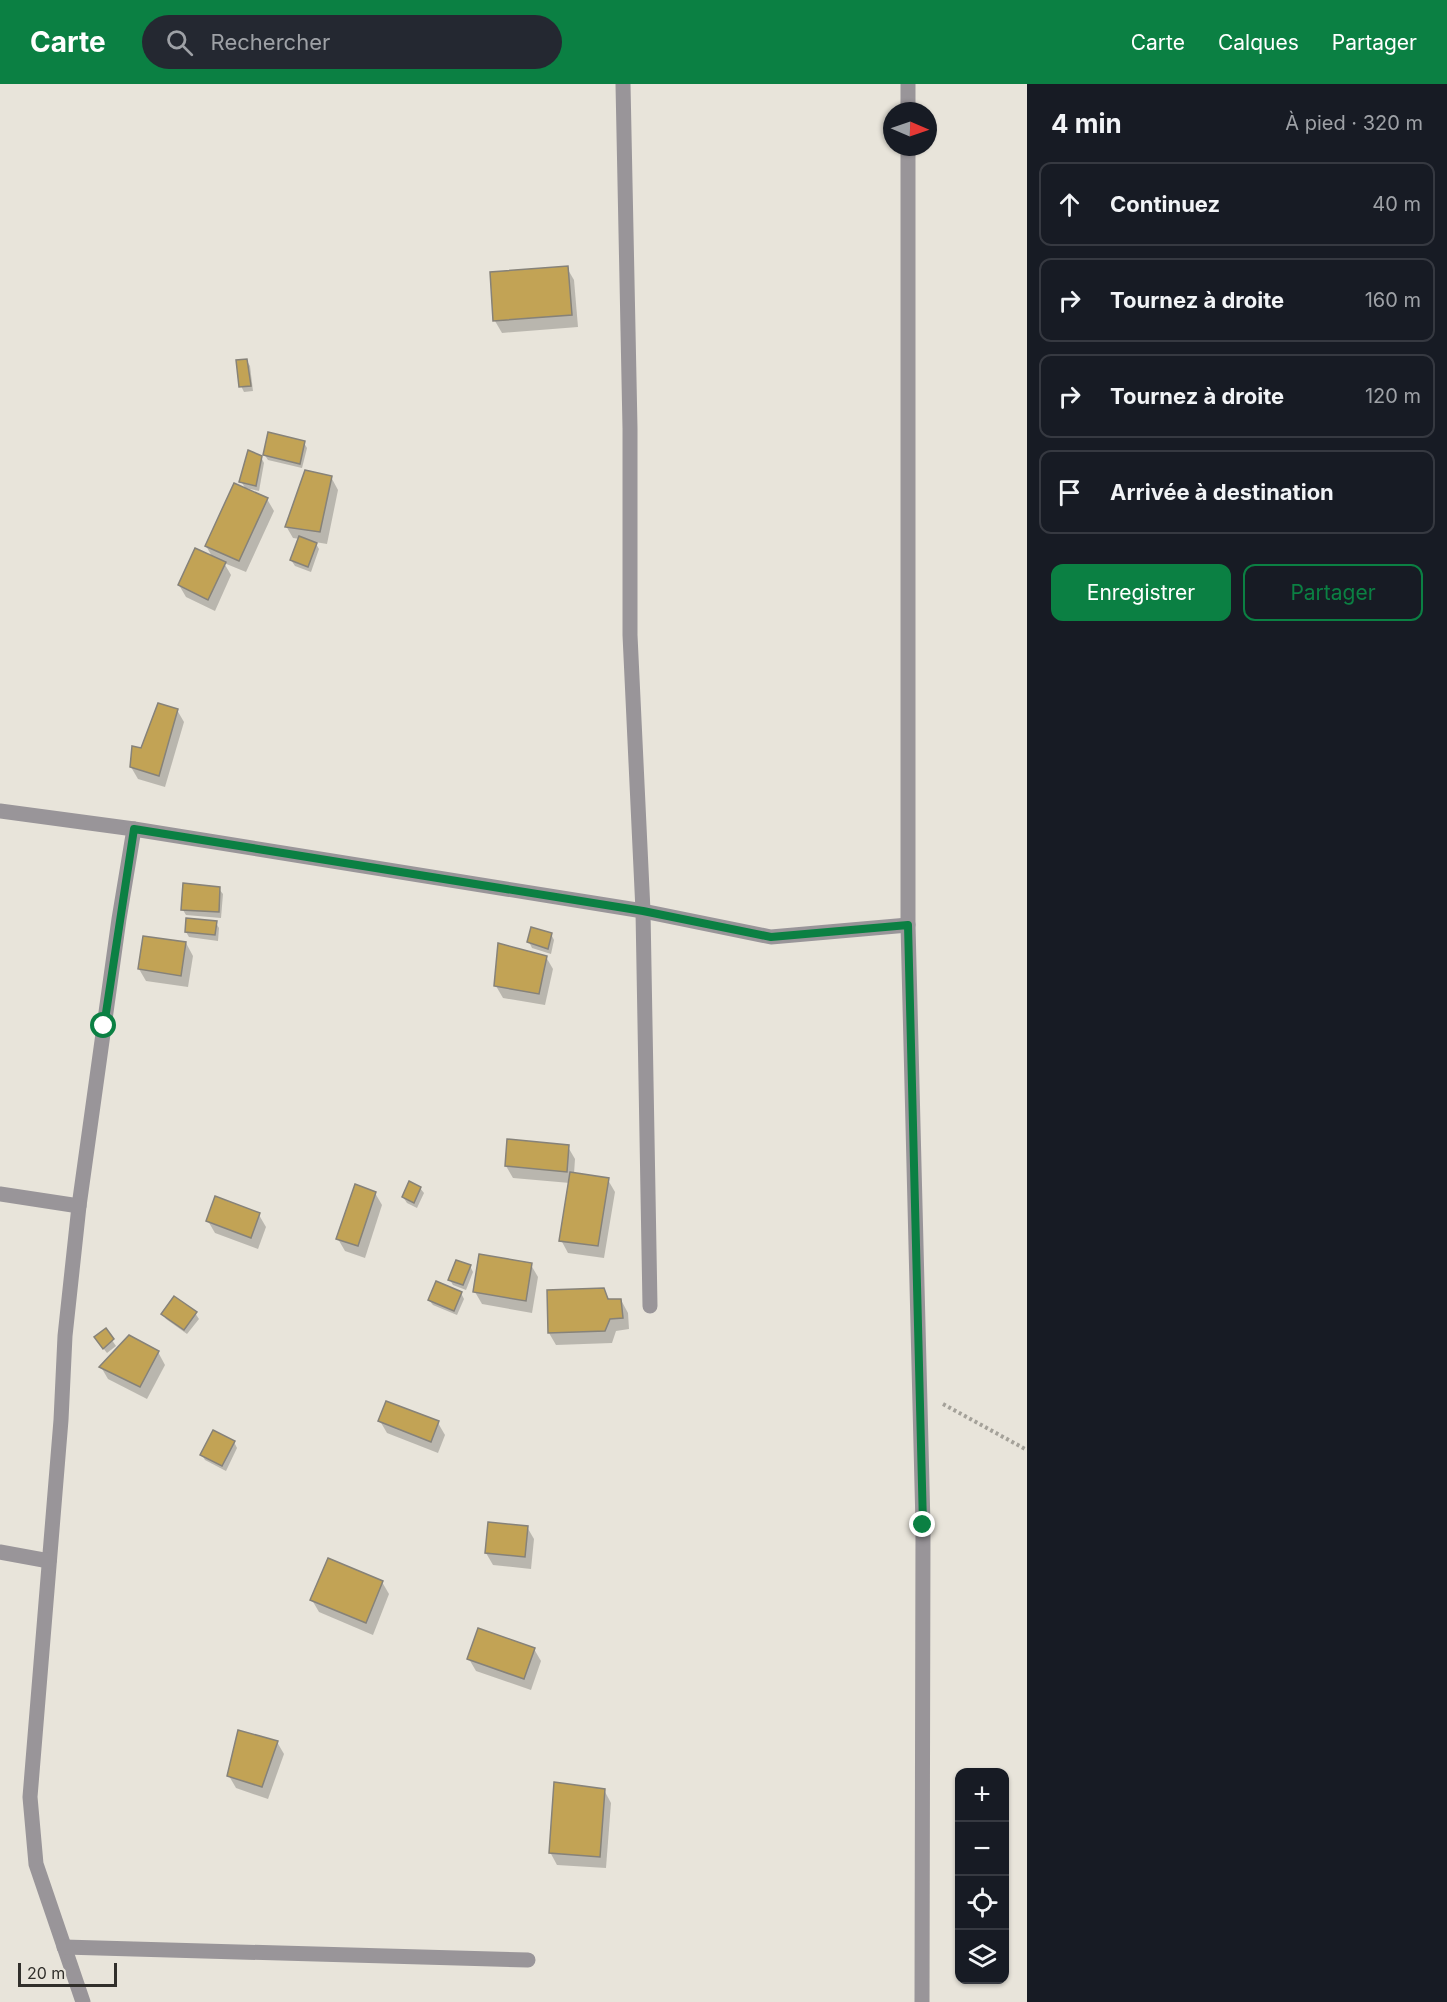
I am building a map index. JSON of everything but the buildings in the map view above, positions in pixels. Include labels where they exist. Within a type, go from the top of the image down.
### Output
[{"type":"street","points":[[623,84],[630,428],[630,635],[643,911],[650,1306]]},
{"type":"street","points":[[908,84],[908,102]]},
{"type":"street","points":[[908,156],[908,925],[923,1525],[922,2002]]},
{"type":"street","points":[[0,811],[134,829],[643,911],[771,937],[908,925]]},
{"type":"street","points":[[83,2002],[36,1864],[30,1797],[61,1420],[65,1336],[79,1206],[119,919],[134,829]]},
{"type":"street","points":[[0,1194],[79,1206]]},
{"type":"street","points":[[0,1552],[49,1561]]},
{"type":"street","points":[[64,1947],[528,1960]]},
{"type":"path","points":[[919,1390],[1027,1450]]},
{"type":"route","points":[[104,1026],[134,829],[643,911],[771,937],[908,925],[923,1525]]}]
